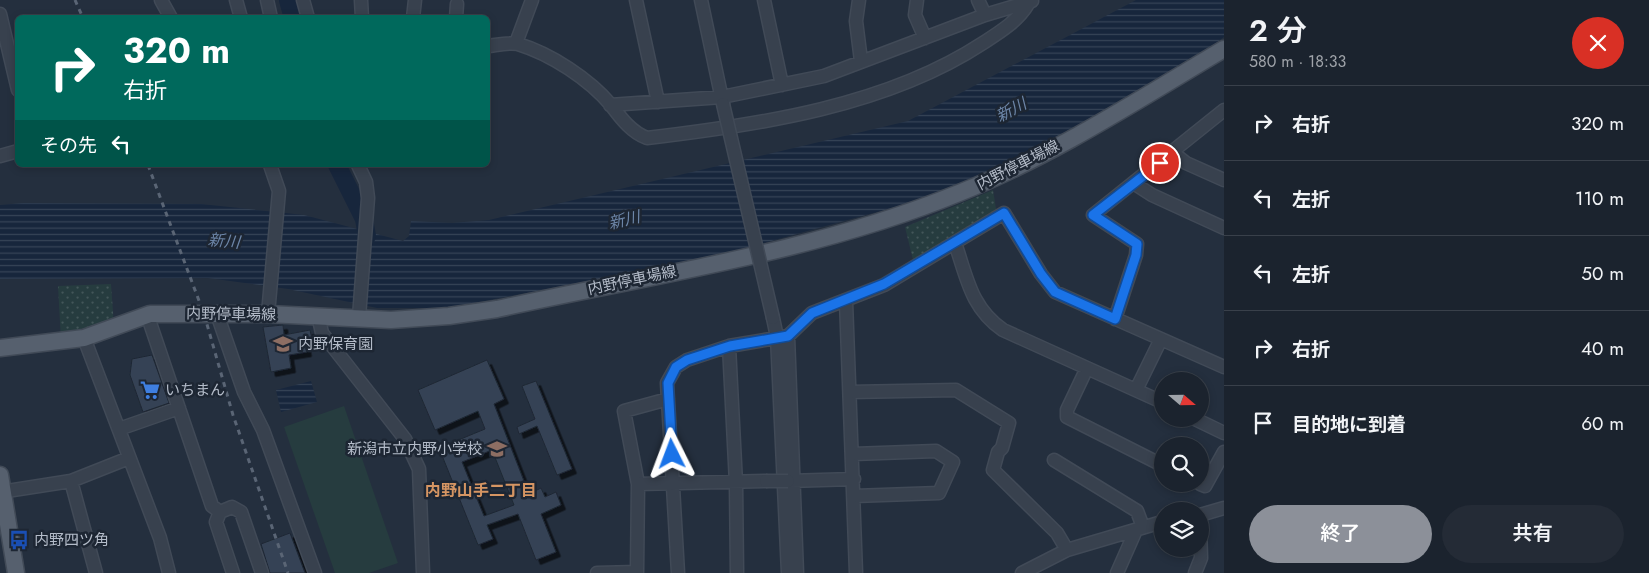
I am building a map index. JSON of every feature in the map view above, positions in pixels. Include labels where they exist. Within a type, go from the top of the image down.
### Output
[{"type":"main road","name":"内野停車場線","points":[[0,348],[84,338],[150,314],[268,314],[420,319],[497,309],[783,248],[858,228],[960,193],[1023,165],[1119,112],[1224,49]]},
{"type":"main road","points":[[1,486],[16,573]]},
{"type":"street","points":[[161,0],[169,15]]},
{"type":"street","points":[[236,0],[240,15]]},
{"type":"street","points":[[267,0],[270,15]]},
{"type":"street","points":[[303,0],[307,15]]},
{"type":"street","points":[[361,0],[362,15]]},
{"type":"street","points":[[413,15],[415,0]]},
{"type":"street","points":[[516,44],[532,0]]},
{"type":"street","points":[[636,0],[658,102]]},
{"type":"street","points":[[701,0],[722,100],[773,318],[782,336],[797,573]]},
{"type":"street","points":[[859,0],[856,21],[861,61]]},
{"type":"street","points":[[917,0],[915,15],[925,38]]},
{"type":"street","points":[[978,0],[985,15]]},
{"type":"street","points":[[768,1],[782,85]]},
{"type":"street","points":[[490,46],[516,44],[542,54],[582,79],[610,105],[624,122],[640,136],[647,138],[815,112],[874,93],[960,58],[1021,15],[1030,2]]},
{"type":"street","points":[[610,105],[722,100],[824,76],[985,15],[1030,2]]},
{"type":"street","points":[[456,15],[457,4]]},
{"type":"street","points":[[0,14],[15,77]]},
{"type":"street","points":[[1115,319],[1136,255],[1137,244],[1093,215],[1223,113]]},
{"type":"street","points":[[0,156],[15,152]]},
{"type":"street","points":[[1173,153],[1186,163],[1224,180]]},
{"type":"street","points":[[268,314],[279,191],[271,167]]},
{"type":"street","points":[[359,167],[366,182],[368,198],[359,318]]},
{"type":"street","points":[[1134,184],[1152,195],[1224,228]]},
{"type":"street","points":[[678,573],[668,398],[668,383],[676,367],[701,353],[782,336],[812,313],[846,301],[884,284],[1004,213],[1041,274],[1055,292],[1224,367]]},
{"type":"street","points":[[955,243],[973,296],[980,311],[991,322],[1003,330],[1154,398]]},
{"type":"street","points":[[846,301],[856,573]]},
{"type":"street","points":[[150,314],[150,324],[212,506],[220,512]]},
{"type":"street","points":[[217,314],[244,392],[263,430],[315,573]]},
{"type":"street","points":[[318,315],[322,332],[405,439],[419,469],[424,573]]},
{"type":"street","points":[[782,336],[788,573]]},
{"type":"street","points":[[84,338],[160,538],[169,573]]},
{"type":"street","points":[[1136,390],[1161,339]]},
{"type":"street","points":[[730,346],[736,483],[737,573]]},
{"type":"street","points":[[1087,368],[1067,410],[1066,418],[1154,461]]},
{"type":"street","points":[[850,392],[956,390],[1009,423],[993,470],[1057,533],[1067,550]]},
{"type":"street","points":[[597,573],[637,572],[638,484],[624,411],[668,398]]},
{"type":"street","points":[[119,429],[179,408]]},
{"type":"street","points":[[1209,426],[1224,433]]},
{"type":"street","points":[[853,454],[936,451],[953,462],[939,493],[854,496]]},
{"type":"street","points":[[1209,479],[1224,452]]},
{"type":"street","points":[[1,486],[71,481],[129,458]]},
{"type":"street","points":[[1054,460],[1137,511],[1140,529],[1117,573]]},
{"type":"street","points":[[638,484],[854,479]]},
{"type":"street","points":[[71,481],[96,573]]},
{"type":"street","points":[[233,573],[216,522],[220,512],[232,507],[241,512],[262,573]]},
{"type":"street","points":[[1209,512],[1224,508]]},
{"type":"street","points":[[1022,573],[1067,550],[1154,525]]},
{"type":"street","points":[[1195,573],[1201,557]]},
{"type":"green space","points":[[993,190],[997,215],[914,264],[905,227]]},
{"type":"green space","points":[[111,284],[114,326],[61,340],[58,286]]},
{"type":"green space","points":[[344,406],[398,563],[369,573],[335,573],[284,427]]},
{"type":"water","name":"新川","points":[[1136,0],[1224,0],[1224,37],[1205,51],[979,184],[724,254],[449,308],[377,308],[288,289],[208,278],[0,279],[0,205],[23,203],[201,204],[304,215],[403,241],[409,236],[411,221],[452,223],[489,220],[908,121]]},
{"type":"water","points":[[311,381],[317,402],[281,412],[276,390]]},
{"type":"building","points":[[283,325],[284,335],[310,330],[313,344],[306,346],[307,352],[289,355],[291,368],[271,372],[263,327]]},
{"type":"building","name":"いちまん","points":[[152,355],[169,403],[143,412],[130,375],[132,359]]},
{"type":"building","points":[[487,360],[504,399],[494,404],[529,494],[541,488],[545,497],[556,492],[561,505],[541,514],[556,552],[536,560],[518,514],[487,525],[493,539],[478,545],[439,448],[485,429],[478,411],[435,430],[418,390]],"holes":[[[492,450],[514,505],[484,516],[462,462]]]},
{"type":"building","points":[[536,381],[572,469],[557,475],[537,426],[519,434],[517,427],[535,419],[522,386]]},
{"type":"building","points":[[290,533],[305,573],[270,573],[261,544]]},
{"type":"waterway","points":[[288,0],[292,15]]},
{"type":"waterway","points":[[338,167],[364,219],[367,236]]},
{"type":"railway","points":[[75,0],[82,15]]},
{"type":"railway","points":[[149,167],[204,314],[233,415],[288,573]]},
{"type":"place","name":"内野保育園","points":[[283,344]]},
{"type":"place","name":"いちまん","points":[[150,390]]},
{"type":"place","name":"新潟市立内野小学校","points":[[497,449]]},
{"type":"place","name":"内野四ツ角","points":[[19,540]]},
{"type":"district","name":"内野山手二丁目","points":[[481,490]]},
{"type":"route","points":[[672,454],[668,383],[676,367],[701,353],[768,338],[788,336],[812,313],[846,301],[884,284],[1004,213],[1041,274],[1055,292],[1115,319],[1136,255],[1137,244],[1093,215],[1160,163]]}]
